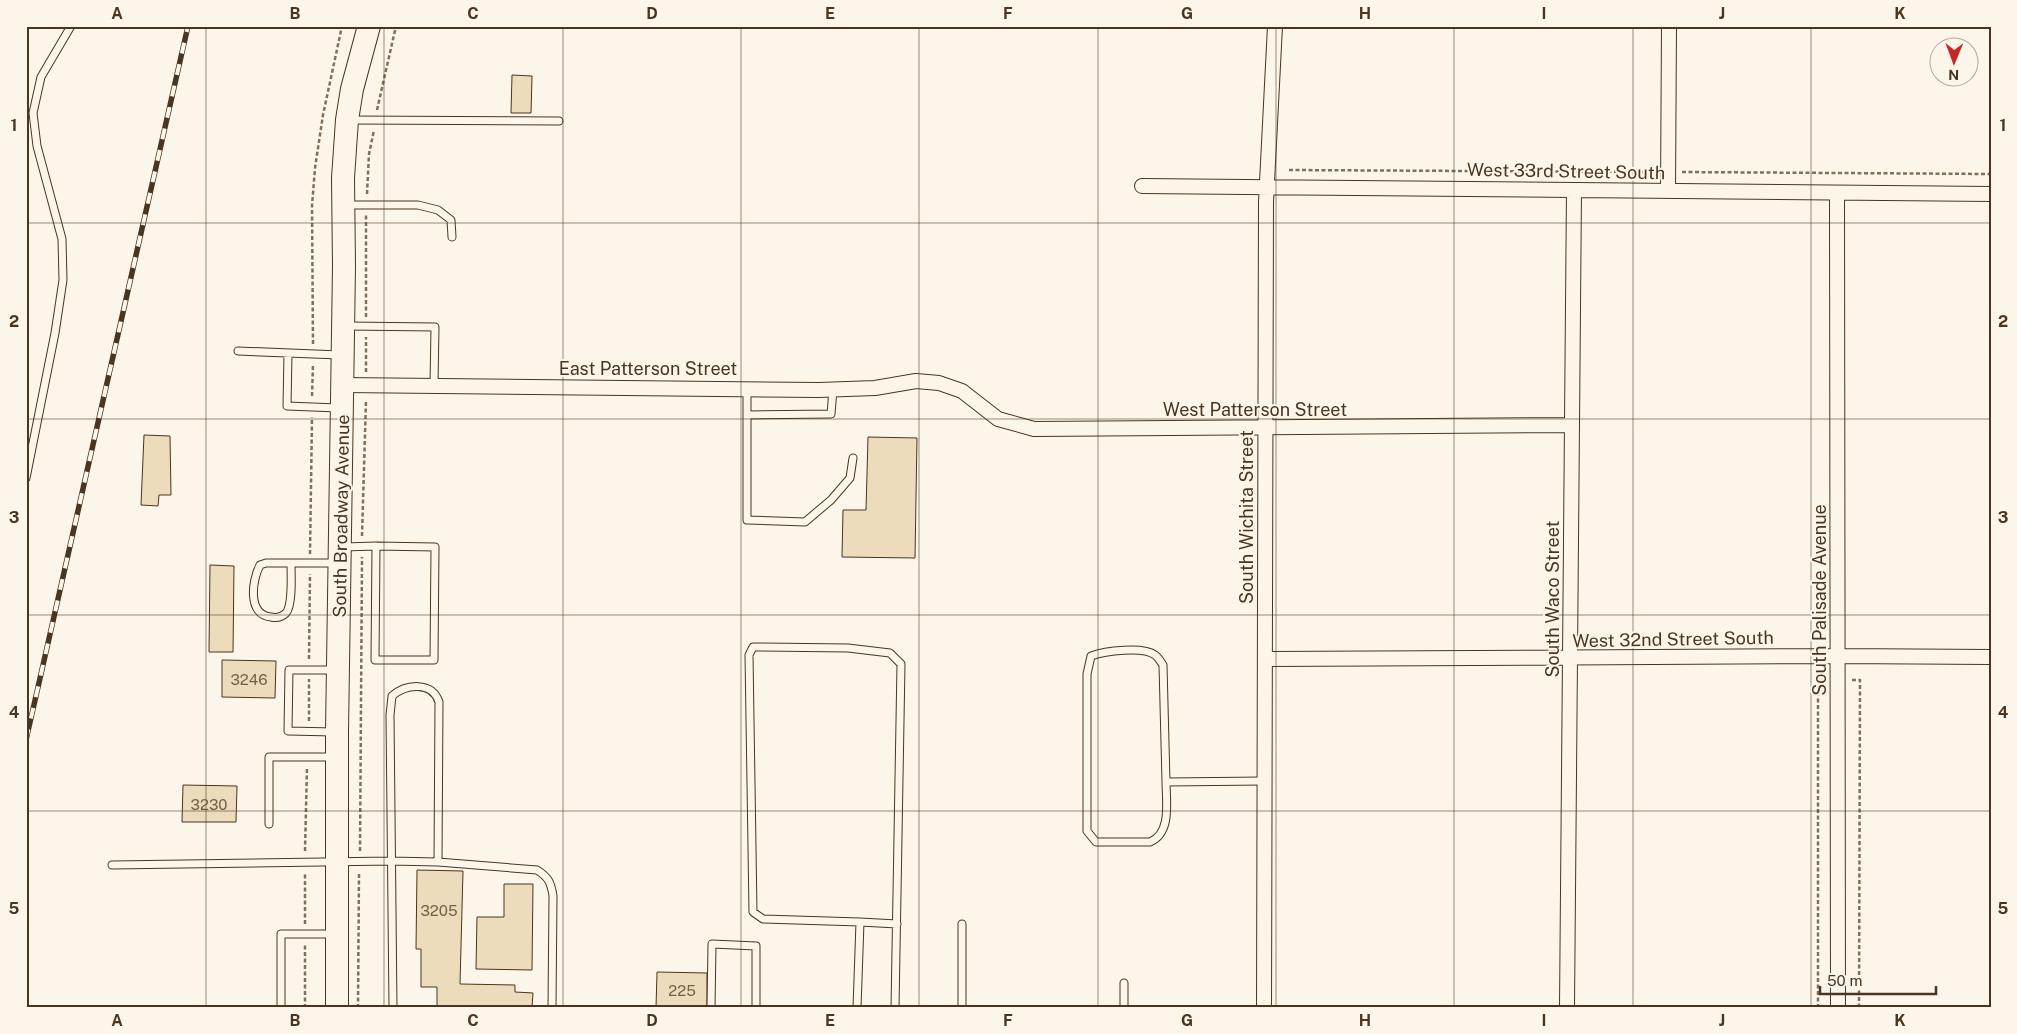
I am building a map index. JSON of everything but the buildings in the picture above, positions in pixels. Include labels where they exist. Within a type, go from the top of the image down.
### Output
[{"type":"main road","name":"South Broadway Avenue","points":[[337,1008],[338,670],[347,552],[342,408],[344,326],[343,205],[347,120],[352,89],[369,26]]},
{"type":"street","name":"South Wichita Street","points":[[1264,1008],[1264,427],[1267,187],[1275,26]]},
{"type":"street","points":[[1668,26],[1668,191]]},
{"type":"street","name":"West 33rd Street South","points":[[1142,186],[1991,194]]},
{"type":"street","name":"South Waco Street","points":[[1567,1008],[1574,190]]},
{"type":"street","name":"South Palisade Avenue","points":[[1837,193],[1838,1008]]},
{"type":"street","name":"East Patterson Street","points":[[343,384],[834,389],[875,388],[916,381],[952,386]]},
{"type":"street","name":"West Patterson Street","points":[[952,386],[998,419],[1034,429],[1572,425]]},
{"type":"street","name":"West 32nd Street South","points":[[1265,659],[1570,659],[1838,656],[1991,658]]},
{"type":"lane","points":[[26,478],[55,333],[62,280],[62,239],[37,146],[33,113],[41,77],[71,26]]},
{"type":"lane","points":[[347,120],[559,121]]},
{"type":"lane","points":[[343,205],[418,205],[438,210],[451,220],[452,237]]},
{"type":"lane","points":[[344,326],[435,327],[434,385]]},
{"type":"lane","points":[[238,351],[343,356]]},
{"type":"lane","points":[[288,353],[286,406],[342,408]]},
{"type":"lane","points":[[747,388],[747,520],[805,522],[831,500],[850,478],[853,458]]},
{"type":"lane","points":[[747,415],[831,414],[834,389]]},
{"type":"lane","points":[[291,563],[290,604],[286,612],[278,617],[269,617],[259,613],[254,603],[254,584],[260,565],[266,563],[291,563],[310,563],[376,546],[435,547],[434,660],[375,660],[376,546]]},
{"type":"lane","points":[[895,1008],[897,924],[901,664],[890,653],[848,648],[753,647],[749,655],[753,912],[763,919],[897,924]]},
{"type":"lane","points":[[1121,651],[1142,652],[1155,655],[1163,665],[1166,782],[1166,820],[1161,834],[1156,840],[1150,842],[1104,843],[1096,842],[1090,837],[1087,831],[1087,674],[1091,656],[1121,651]]},
{"type":"lane","points":[[337,732],[288,731],[289,670],[338,670]]},
{"type":"lane","points":[[393,1008],[390,861],[392,696],[399,690],[418,687],[429,688],[436,694],[439,702],[438,862]]},
{"type":"lane","points":[[269,824],[269,757],[337,757]]},
{"type":"lane","points":[[1166,782],[1264,781]]},
{"type":"lane","points":[[112,865],[390,861],[530,868],[547,876],[551,883],[553,896],[552,1008]]},
{"type":"lane","points":[[857,1008],[860,922]]},
{"type":"lane","points":[[962,924],[962,1008]]},
{"type":"lane","points":[[281,1008],[281,934],[337,934]]},
{"type":"lane","points":[[711,1008],[712,944],[756,946],[756,1008]]},
{"type":"lane","points":[[1124,983],[1124,1008]]},
{"type":"path","points":[[308,732],[314,300],[312,285],[314,233],[312,206],[315,168],[323,115],[342,26]]},
{"type":"path","points":[[358,1008],[360,861],[347,552],[366,385],[369,154],[396,26]]},
{"type":"path","points":[[1289,170],[1991,174]]},
{"type":"path","points":[[305,1008],[305,862],[308,757]]},
{"type":"railway","points":[[26,740],[188,26]]}]
